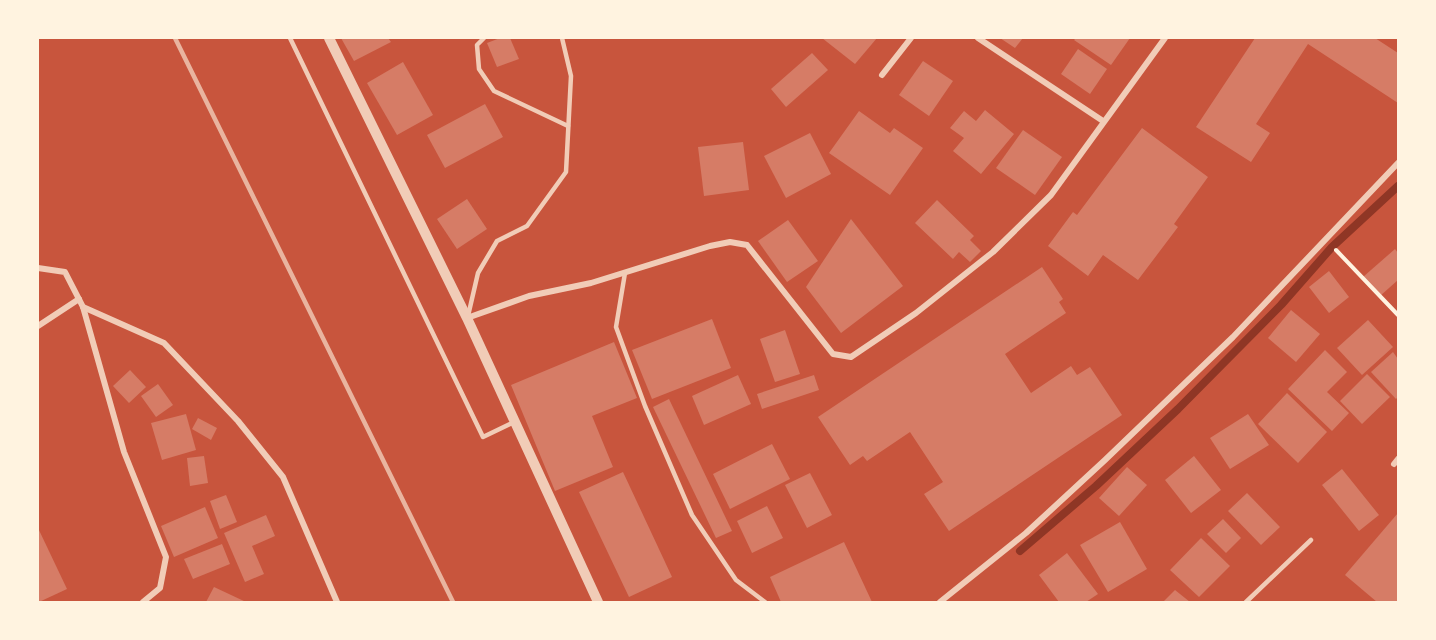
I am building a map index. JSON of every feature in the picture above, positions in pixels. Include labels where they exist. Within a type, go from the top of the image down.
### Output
[{"type":"street","points":[[329,38],[467,318],[598,603]]},
{"type":"street","points":[[882,75],[911,38]]},
{"type":"street","points":[[978,38],[1103,121]]},
{"type":"street","points":[[467,318],[529,296],[591,283],[729,242],[747,245],[833,354],[851,357],[916,313],[993,252],[1051,195],[1165,38]]},
{"type":"street","points":[[940,603],[1026,533],[1105,460],[1233,337],[1398,163]]},
{"type":"street","points":[[38,268],[65,272],[83,307],[124,452],[166,557],[160,588],[143,603]]},
{"type":"street","points":[[38,326],[79,299]]},
{"type":"street","points":[[83,307],[164,343],[238,421],[283,477],[338,603]]},
{"type":"lane","points":[[290,38],[483,437],[514,422]]},
{"type":"lane","points":[[483,38],[477,45],[479,69],[494,91],[568,126]]},
{"type":"lane","points":[[467,318],[478,273],[497,241],[527,226],[566,172],[571,76],[562,38]]},
{"type":"lane","points":[[625,273],[616,327],[645,406],[692,515],[736,580],[765,603]]},
{"type":"lane","points":[[1246,603],[1311,540]]},
{"type":"path","points":[[1341,255],[1398,315]]},
{"type":"building","points":[[341,38],[388,38],[391,42],[354,61]]},
{"type":"building","points":[[500,38],[510,38],[519,59],[497,67],[487,43]]},
{"type":"building","points":[[822,38],[877,38],[855,64]]},
{"type":"building","points":[[1000,38],[1023,38],[1015,48]]},
{"type":"building","points":[[1076,38],[1130,38],[1111,65],[1074,40]]},
{"type":"building","points":[[1255,38],[1375,38],[1398,53],[1398,103],[1308,44],[1256,124],[1270,133],[1251,162],[1196,127]]},
{"type":"building","points":[[1078,49],[1107,69],[1090,94],[1061,74]]},
{"type":"building","points":[[812,53],[828,70],[786,107],[771,89]]},
{"type":"building","points":[[923,61],[953,81],[929,116],[899,95]]},
{"type":"building","points":[[403,62],[433,115],[397,135],[367,83]]},
{"type":"building","points":[[485,104],[503,137],[445,168],[427,135]]},
{"type":"building","points":[[985,110],[1014,134],[981,174],[953,151],[964,138],[950,128],[964,111],[976,121]]},
{"type":"building","points":[[859,111],[890,133],[894,128],[923,148],[890,195],[829,153]]},
{"type":"building","points":[[1142,128],[1208,177],[1174,224],[1178,227],[1138,280],[1103,255],[1088,276],[1048,246],[1073,212],[1077,215]]},
{"type":"building","points":[[1023,130],[1062,157],[1035,195],[996,168]]},
{"type":"building","points":[[810,133],[831,174],[786,198],[764,156]]},
{"type":"building","points":[[743,142],[749,190],[704,196],[698,147]]},
{"type":"building","points":[[467,199],[487,229],[457,249],[437,219]]},
{"type":"building","points":[[937,200],[974,236],[970,240],[981,251],[970,262],[959,252],[953,259],[915,223]]},
{"type":"building","points":[[851,219],[903,286],[841,333],[806,287]]},
{"type":"building","points":[[788,220],[818,261],[787,282],[758,241]]},
{"type":"building","points":[[1395,249],[1398,253],[1398,280],[1380,296],[1363,277]]},
{"type":"building","points":[[1042,267],[1063,299],[1059,302],[1066,313],[1005,354],[1031,393],[1071,366],[1077,375],[1090,367],[1122,415],[949,531],[924,494],[943,482],[910,432],[867,461],[863,456],[850,465],[818,417]]},
{"type":"building","points":[[1329,271],[1349,297],[1329,313],[1309,287]]},
{"type":"building","points":[[1291,310],[1320,334],[1296,362],[1268,338]]},
{"type":"building","points":[[712,319],[731,368],[652,399],[632,350]]},
{"type":"building","points":[[1368,320],[1393,347],[1362,375],[1337,348]]},
{"type":"building","points":[[785,330],[800,374],[775,382],[760,339]]},
{"type":"building","points":[[614,342],[637,398],[592,416],[613,467],[555,491],[511,385]]},
{"type":"building","points":[[1325,350],[1347,372],[1327,392],[1349,413],[1332,431],[1288,389]]},
{"type":"building","points":[[1393,352],[1398,359],[1398,397],[1396,399],[1371,372]]},
{"type":"building","points":[[130,370],[146,387],[129,403],[113,386]]},
{"type":"building","points":[[1367,374],[1390,397],[1362,424],[1340,401]]},
{"type":"building","points":[[738,375],[751,404],[704,425],[692,396]]},
{"type":"building","points":[[814,375],[819,390],[762,409],[757,394]]},
{"type":"building","points":[[158,384],[173,405],[156,417],[141,396]]},
{"type":"building","points":[[1287,393],[1327,432],[1298,463],[1258,424]]},
{"type":"building","points":[[669,399],[732,531],[716,538],[653,407]]},
{"type":"building","points":[[186,414],[196,450],[162,460],[151,423]]},
{"type":"building","points":[[1248,414],[1269,445],[1230,469],[1210,438]]},
{"type":"building","points":[[198,418],[217,428],[211,440],[192,429]]},
{"type":"building","points":[[772,444],[790,479],[730,509],[713,474]]},
{"type":"building","points":[[204,456],[208,483],[190,486],[187,458]]},
{"type":"building","points":[[1194,456],[1221,490],[1191,513],[1165,480]]},
{"type":"building","points":[[1127,467],[1147,485],[1119,516],[1099,498]]},
{"type":"building","points":[[1342,469],[1379,515],[1359,531],[1322,485]]},
{"type":"building","points":[[623,472],[672,577],[629,597],[579,492]]},
{"type":"building","points":[[810,473],[832,515],[807,528],[785,485]]},
{"type":"building","points":[[1247,493],[1280,527],[1261,545],[1228,511]]},
{"type":"building","points":[[226,495],[237,522],[220,529],[210,501]]},
{"type":"building","points":[[767,506],[783,538],[752,553],[737,521]]},
{"type":"building","points":[[205,507],[218,538],[174,557],[161,526]]},
{"type":"building","points":[[1398,513],[1398,602],[1377,602],[1345,575]]},
{"type":"building","points":[[266,515],[275,536],[252,546],[264,574],[245,582],[224,533]]},
{"type":"building","points":[[1223,519],[1241,538],[1226,553],[1207,534]]},
{"type":"building","points":[[1120,522],[1147,569],[1108,592],[1080,545]]},
{"type":"building","points":[[38,528],[67,589],[39,602],[38,602]]},
{"type":"building","points":[[1201,538],[1230,566],[1199,597],[1170,570]]},
{"type":"building","points":[[844,542],[872,602],[781,602],[770,577]]},
{"type":"building","points":[[222,544],[230,564],[193,579],[184,559]]},
{"type":"building","points":[[1067,553],[1098,594],[1086,602],[1059,602],[1039,575]]},
{"type":"building","points":[[214,587],[246,602],[206,602]]},
{"type":"building","points":[[1175,590],[1190,602],[1163,602]]},
{"type":"waterway","points":[[1020,551],[1096,486],[1178,409],[1281,305],[1332,247],[1398,186]]},
{"type":"railway","points":[[175,38],[453,602]]}]
